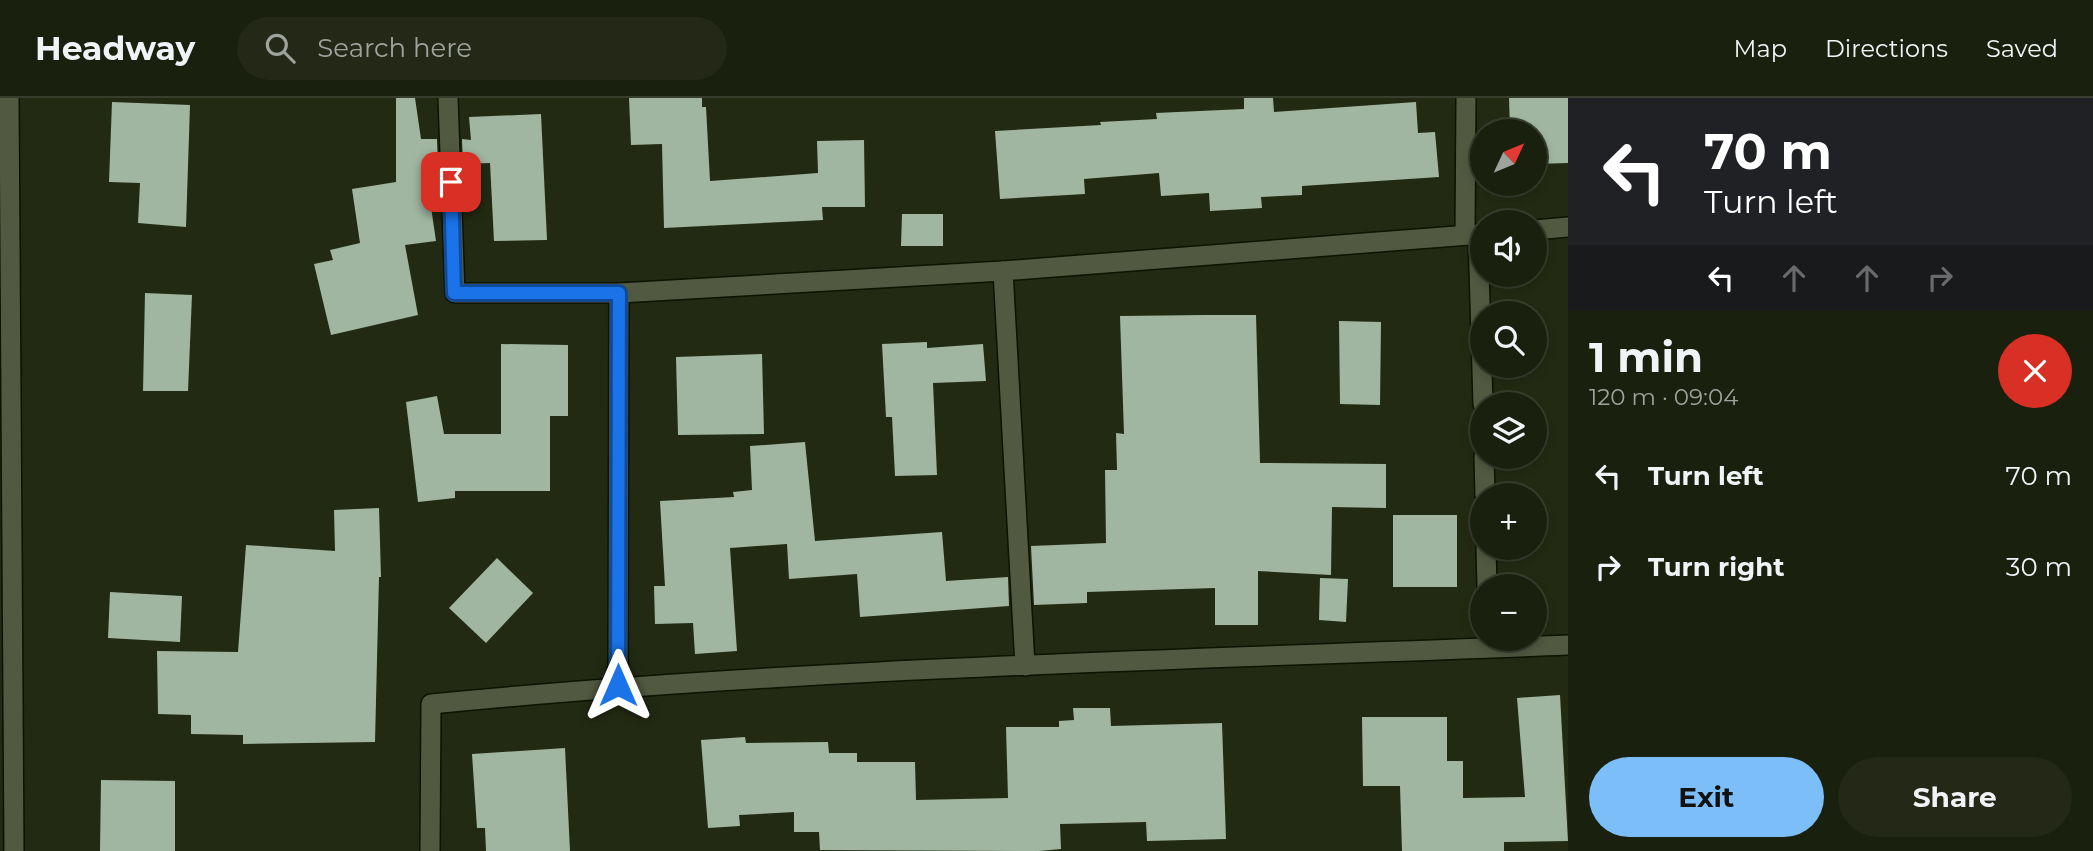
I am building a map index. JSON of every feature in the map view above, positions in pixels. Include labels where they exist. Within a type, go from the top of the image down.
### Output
[{"type":"street","points":[[9,98],[5,235],[14,851]]},
{"type":"street","points":[[448,98],[454,293],[619,293],[1003,271],[1470,234]]},
{"type":"street","points":[[1466,98],[1473,210]]},
{"type":"street","points":[[1547,229],[1568,227]]},
{"type":"street","points":[[1003,271],[1025,666]]},
{"type":"street","points":[[1477,287],[1482,392]]},
{"type":"street","points":[[618,685],[619,293]]},
{"type":"street","points":[[430,851],[431,704],[618,685],[1470,644]]},
{"type":"street","points":[[1547,644],[1568,645]]},
{"type":"building","points":[[396,98],[415,98],[421,139],[437,139],[438,166],[425,166],[436,241],[405,245],[418,315],[331,335],[314,264],[333,260],[330,250],[360,243],[352,189],[396,182]]},
{"type":"building","points":[[629,98],[702,98],[702,107],[706,107],[710,181],[818,173],[817,141],[864,140],[865,207],[822,207],[823,220],[664,228],[662,144],[631,145]]},
{"type":"building","points":[[1244,98],[1273,98],[1274,112],[1416,102],[1418,133],[1435,132],[1439,177],[1302,186],[1302,195],[1261,197],[1262,208],[1210,211],[1209,193],[1161,196],[1159,173],[1084,179],[1085,194],[1000,199],[995,131],[1157,119],[1156,113],[1244,109]]},
{"type":"building","points":[[1509,98],[1568,98],[1568,163],[1547,164],[1547,119],[1510,119]]},
{"type":"building","points":[[112,102],[190,105],[186,227],[138,223],[140,183],[109,182]]},
{"type":"building","points":[[541,114],[547,240],[494,241],[490,163],[463,164],[462,139],[471,140],[469,117]]},
{"type":"building","points":[[902,214],[943,214],[943,246],[901,246]]},
{"type":"building","points":[[145,293],[192,295],[188,391],[143,391]]},
{"type":"building","points":[[1256,315],[1260,463],[1386,464],[1386,508],[1332,507],[1331,575],[1258,571],[1258,625],[1215,625],[1215,588],[1087,592],[1087,603],[1034,605],[1031,546],[1106,543],[1105,470],[1117,470],[1116,433],[1124,434],[1120,316]]},
{"type":"building","points":[[1339,321],[1381,322],[1380,405],[1340,404]]},
{"type":"building","points":[[927,342],[927,348],[983,344],[986,381],[933,383],[937,475],[895,476],[892,417],[886,417],[882,344]]},
{"type":"building","points":[[501,344],[568,345],[568,416],[550,416],[550,491],[455,491],[455,498],[418,502],[406,402],[437,396],[444,434],[501,434]]},
{"type":"building","points":[[762,354],[764,434],[678,435],[676,357]]},
{"type":"building","points":[[805,442],[815,541],[942,532],[946,581],[1008,577],[1009,606],[860,617],[857,574],[789,579],[787,544],[730,548],[737,651],[695,654],[693,623],[655,624],[654,586],[665,586],[660,501],[734,497],[733,492],[752,490],[750,446]]},
{"type":"building","points":[[379,508],[381,577],[375,742],[243,744],[243,735],[191,734],[191,715],[158,714],[157,651],[238,652],[246,545],[335,551],[334,510]]},
{"type":"building","points":[[1393,515],[1457,515],[1457,587],[1393,587]]},
{"type":"building","points":[[497,558],[533,593],[486,643],[449,608]]},
{"type":"building","points":[[1320,578],[1348,579],[1346,622],[1319,620]]},
{"type":"building","points":[[110,592],[182,596],[180,642],[108,638]]},
{"type":"building","points":[[1560,695],[1568,841],[1504,842],[1504,851],[1402,851],[1400,786],[1363,786],[1362,717],[1447,717],[1447,761],[1463,761],[1463,798],[1525,797],[1517,698]]},
{"type":"building","points":[[1073,708],[1110,708],[1111,726],[1222,723],[1226,839],[1147,841],[1146,822],[1060,824],[1061,849],[820,850],[819,832],[794,832],[794,812],[739,815],[740,826],[708,828],[701,740],[745,737],[746,743],[828,742],[829,753],[857,753],[857,762],[915,762],[916,800],[1008,798],[1006,727],[1059,727],[1059,721],[1074,720]]},
{"type":"building","points":[[565,748],[570,851],[486,851],[485,828],[477,828],[472,754]]},
{"type":"building","points":[[101,780],[175,781],[175,851],[100,851]]},
{"type":"route","points":[[451,182],[454,293],[619,293],[618,685]]}]
